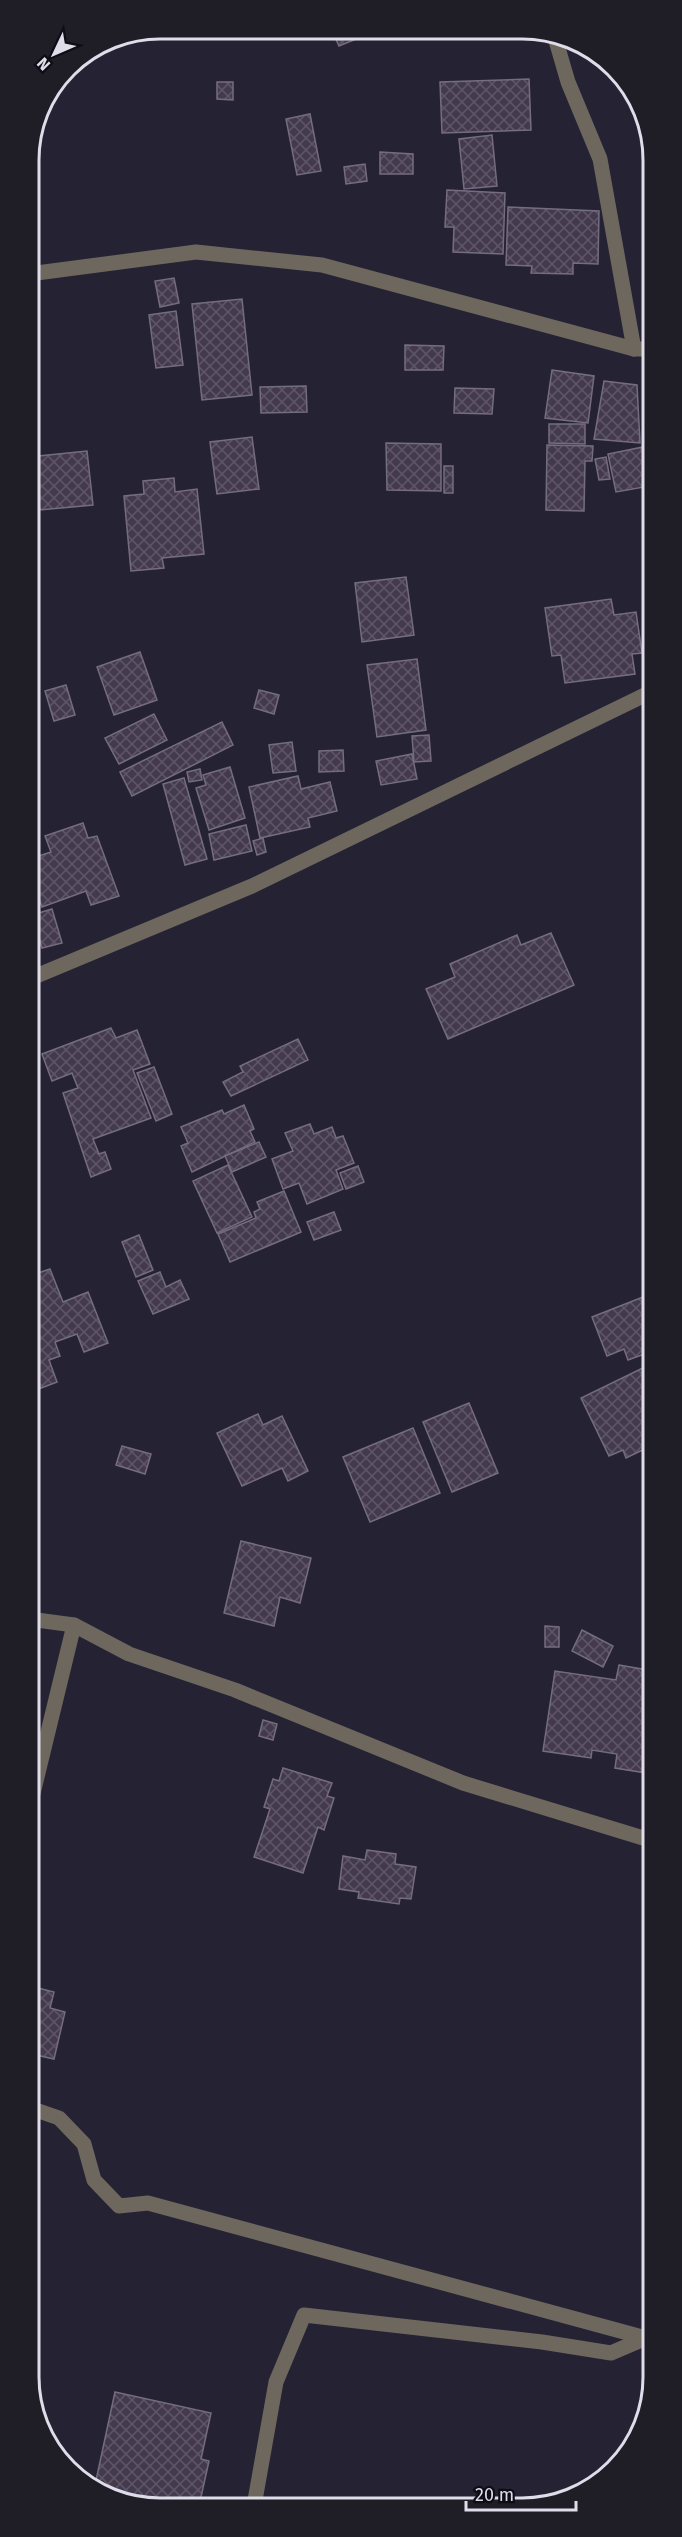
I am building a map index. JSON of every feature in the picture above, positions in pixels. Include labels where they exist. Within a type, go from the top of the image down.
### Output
[{"type":"street","points":[[557,44],[568,82],[600,159],[634,349]]},
{"type":"street","points":[[39,273],[196,252],[322,265],[634,349],[643,349]]},
{"type":"street","points":[[39,975],[252,886],[643,696]]},
{"type":"street","points":[[39,1620],[74,1625],[129,1654],[235,1690],[463,1783],[643,1838]]},
{"type":"street","points":[[39,1769],[74,1625]]},
{"type":"street","points":[[39,2111],[59,2118],[84,2144],[94,2180],[119,2206],[148,2203],[643,2331]]},
{"type":"street","points":[[255,2498],[276,2382],[304,2315],[542,2342],[611,2353],[643,2337]]},
{"type":"building","points":[[336,39],[356,39],[339,46]]},
{"type":"building","points":[[529,79],[531,130],[442,133],[440,82]]},
{"type":"building","points":[[217,82],[233,82],[233,100],[217,99]]},
{"type":"building","points":[[310,114],[321,171],[297,175],[286,119]]},
{"type":"building","points":[[492,135],[497,186],[464,189],[459,139]]},
{"type":"building","points":[[380,152],[413,154],[413,174],[380,174]]},
{"type":"building","points":[[365,164],[367,181],[346,184],[344,167]]},
{"type":"building","points":[[447,190],[505,193],[503,254],[453,252],[454,227],[445,227]]},
{"type":"building","points":[[508,207],[599,211],[598,264],[573,263],[573,274],[531,273],[532,266],[506,265]]},
{"type":"building","points":[[174,278],[179,303],[160,307],[155,281]]},
{"type":"building","points":[[242,299],[252,395],[202,400],[192,304]]},
{"type":"building","points":[[176,311],[183,365],[156,368],[149,315]]},
{"type":"building","points":[[405,345],[444,346],[443,370],[405,370]]},
{"type":"building","points":[[552,370],[594,376],[588,423],[545,418]]},
{"type":"building","points":[[604,381],[637,385],[640,443],[594,439]]},
{"type":"building","points":[[306,386],[307,412],[261,413],[260,387]]},
{"type":"building","points":[[455,388],[494,389],[492,414],[454,413]]},
{"type":"building","points":[[549,424],[585,424],[585,444],[549,443]]},
{"type":"building","points":[[252,437],[259,489],[217,494],[210,442]]},
{"type":"building","points":[[386,443],[441,444],[441,491],[387,490]]},
{"type":"building","points":[[547,445],[593,446],[592,461],[585,461],[584,511],[546,510]]},
{"type":"building","points":[[643,447],[643,487],[616,492],[608,454]]},
{"type":"building","points":[[87,451],[93,505],[39,510],[39,456]]},
{"type":"building","points":[[606,457],[610,479],[599,480],[595,459]]},
{"type":"building","points":[[444,466],[453,466],[453,493],[444,493]]},
{"type":"building","points":[[174,478],[175,492],[197,489],[204,554],[162,558],[164,568],[131,571],[124,496],[144,494],[143,481]]},
{"type":"building","points":[[406,577],[414,635],[362,642],[355,583]]},
{"type":"building","points":[[611,599],[614,615],[636,612],[642,653],[632,654],[635,674],[565,683],[561,655],[552,656],[545,608]]},
{"type":"building","points":[[140,652],[157,700],[114,715],[97,667]]},
{"type":"building","points":[[417,659],[426,730],[377,737],[367,665]]},
{"type":"building","points":[[66,685],[75,715],[54,721],[45,691]]},
{"type":"building","points":[[259,690],[279,695],[274,714],[254,708]]},
{"type":"building","points":[[154,714],[167,740],[119,764],[105,738]]},
{"type":"building","points":[[222,722],[233,745],[132,796],[120,772]]},
{"type":"building","points":[[429,735],[431,761],[414,762],[412,736]]},
{"type":"building","points":[[292,742],[296,771],[273,773],[269,745]]},
{"type":"building","points":[[343,750],[344,771],[319,772],[319,751]]},
{"type":"building","points":[[412,754],[417,779],[381,785],[376,761]]},
{"type":"building","points":[[230,767],[245,818],[209,830],[196,788],[206,785],[203,775]]},
{"type":"building","points":[[200,769],[202,780],[189,782],[187,772]]},
{"type":"building","points":[[298,776],[301,789],[330,782],[337,811],[308,818],[310,827],[260,838],[249,787]]},
{"type":"building","points":[[184,778],[207,859],[185,865],[163,784]]},
{"type":"building","points":[[83,823],[88,838],[97,836],[119,896],[91,905],[86,891],[42,907],[39,899],[39,856],[51,852],[45,836]]},
{"type":"building","points":[[246,825],[252,851],[214,860],[209,834]]},
{"type":"building","points":[[263,838],[266,852],[257,855],[253,841]]},
{"type":"building","points":[[52,909],[62,943],[42,948],[39,938],[39,913]]},
{"type":"building","points":[[551,933],[574,985],[448,1039],[426,989],[455,977],[450,964],[517,935],[521,945]]},
{"type":"building","points":[[111,1028],[116,1038],[137,1030],[150,1064],[133,1070],[151,1118],[93,1139],[99,1154],[105,1152],[111,1169],[91,1177],[63,1093],[78,1088],[72,1073],[52,1081],[42,1054]]},
{"type":"building","points":[[298,1039],[308,1060],[231,1096],[223,1082],[243,1072],[240,1066]]},
{"type":"building","points":[[154,1067],[172,1114],[156,1121],[137,1073]]},
{"type":"building","points":[[244,1105],[254,1129],[250,1131],[255,1142],[192,1172],[181,1146],[188,1143],[181,1127],[222,1110],[224,1114]]},
{"type":"building","points":[[310,1124],[314,1134],[332,1127],[336,1138],[343,1136],[354,1163],[336,1170],[343,1189],[307,1204],[299,1183],[283,1189],[272,1159],[293,1151],[285,1133]]},
{"type":"building","points":[[259,1142],[266,1157],[232,1172],[225,1156]]},
{"type":"building","points":[[228,1165],[252,1217],[217,1233],[193,1181]]},
{"type":"building","points":[[358,1166],[364,1182],[346,1189],[340,1173]]},
{"type":"building","points":[[284,1191],[301,1232],[230,1262],[218,1234],[256,1218],[254,1212],[260,1209],[257,1202]]},
{"type":"building","points":[[334,1212],[341,1230],[314,1240],[307,1222]]},
{"type":"building","points":[[139,1235],[153,1270],[136,1277],[122,1242]]},
{"type":"building","points":[[50,1269],[63,1302],[88,1292],[108,1343],[84,1352],[77,1334],[55,1342],[60,1356],[49,1360],[57,1382],[39,1389],[39,1273]]},
{"type":"building","points":[[160,1272],[166,1287],[180,1280],[189,1299],[153,1314],[138,1281]]},
{"type":"building","points":[[643,1297],[643,1355],[628,1360],[624,1349],[607,1356],[592,1317]]},
{"type":"building","points":[[643,1368],[643,1450],[626,1458],[623,1450],[609,1456],[581,1398]]},
{"type":"building","points":[[469,1403],[498,1473],[452,1492],[423,1422]]},
{"type":"building","points":[[258,1414],[263,1425],[282,1416],[308,1471],[288,1481],[282,1468],[242,1486],[217,1433]]},
{"type":"building","points":[[413,1428],[440,1493],[370,1522],[343,1457]]},
{"type":"building","points":[[122,1446],[151,1454],[145,1474],[116,1465]]},
{"type":"building","points":[[241,1541],[311,1558],[300,1603],[280,1597],[274,1626],[224,1613]]},
{"type":"building","points":[[545,1626],[559,1627],[559,1647],[545,1647]]},
{"type":"building","points":[[582,1630],[613,1646],[603,1667],[572,1651]]},
{"type":"building","points":[[619,1665],[643,1669],[643,1772],[615,1768],[617,1754],[592,1750],[591,1758],[543,1751],[555,1671],[616,1680]]},
{"type":"building","points":[[263,1720],[277,1724],[273,1740],[259,1736]]},
{"type":"building","points":[[283,1768],[332,1783],[327,1796],[334,1798],[324,1830],[318,1827],[303,1873],[254,1857],[270,1809],[264,1807],[273,1779],[279,1781]]},
{"type":"building","points":[[367,1850],[396,1854],[395,1864],[416,1867],[411,1899],[400,1898],[399,1904],[358,1898],[359,1892],[339,1889],[343,1856],[365,1860]]},
{"type":"building","points":[[39,1988],[54,1992],[50,2008],[65,2012],[54,2059],[39,2056]]},
{"type":"building","points":[[115,2392],[211,2413],[201,2459],[209,2461],[201,2498],[136,2496],[106,2486],[96,2480]]}]
